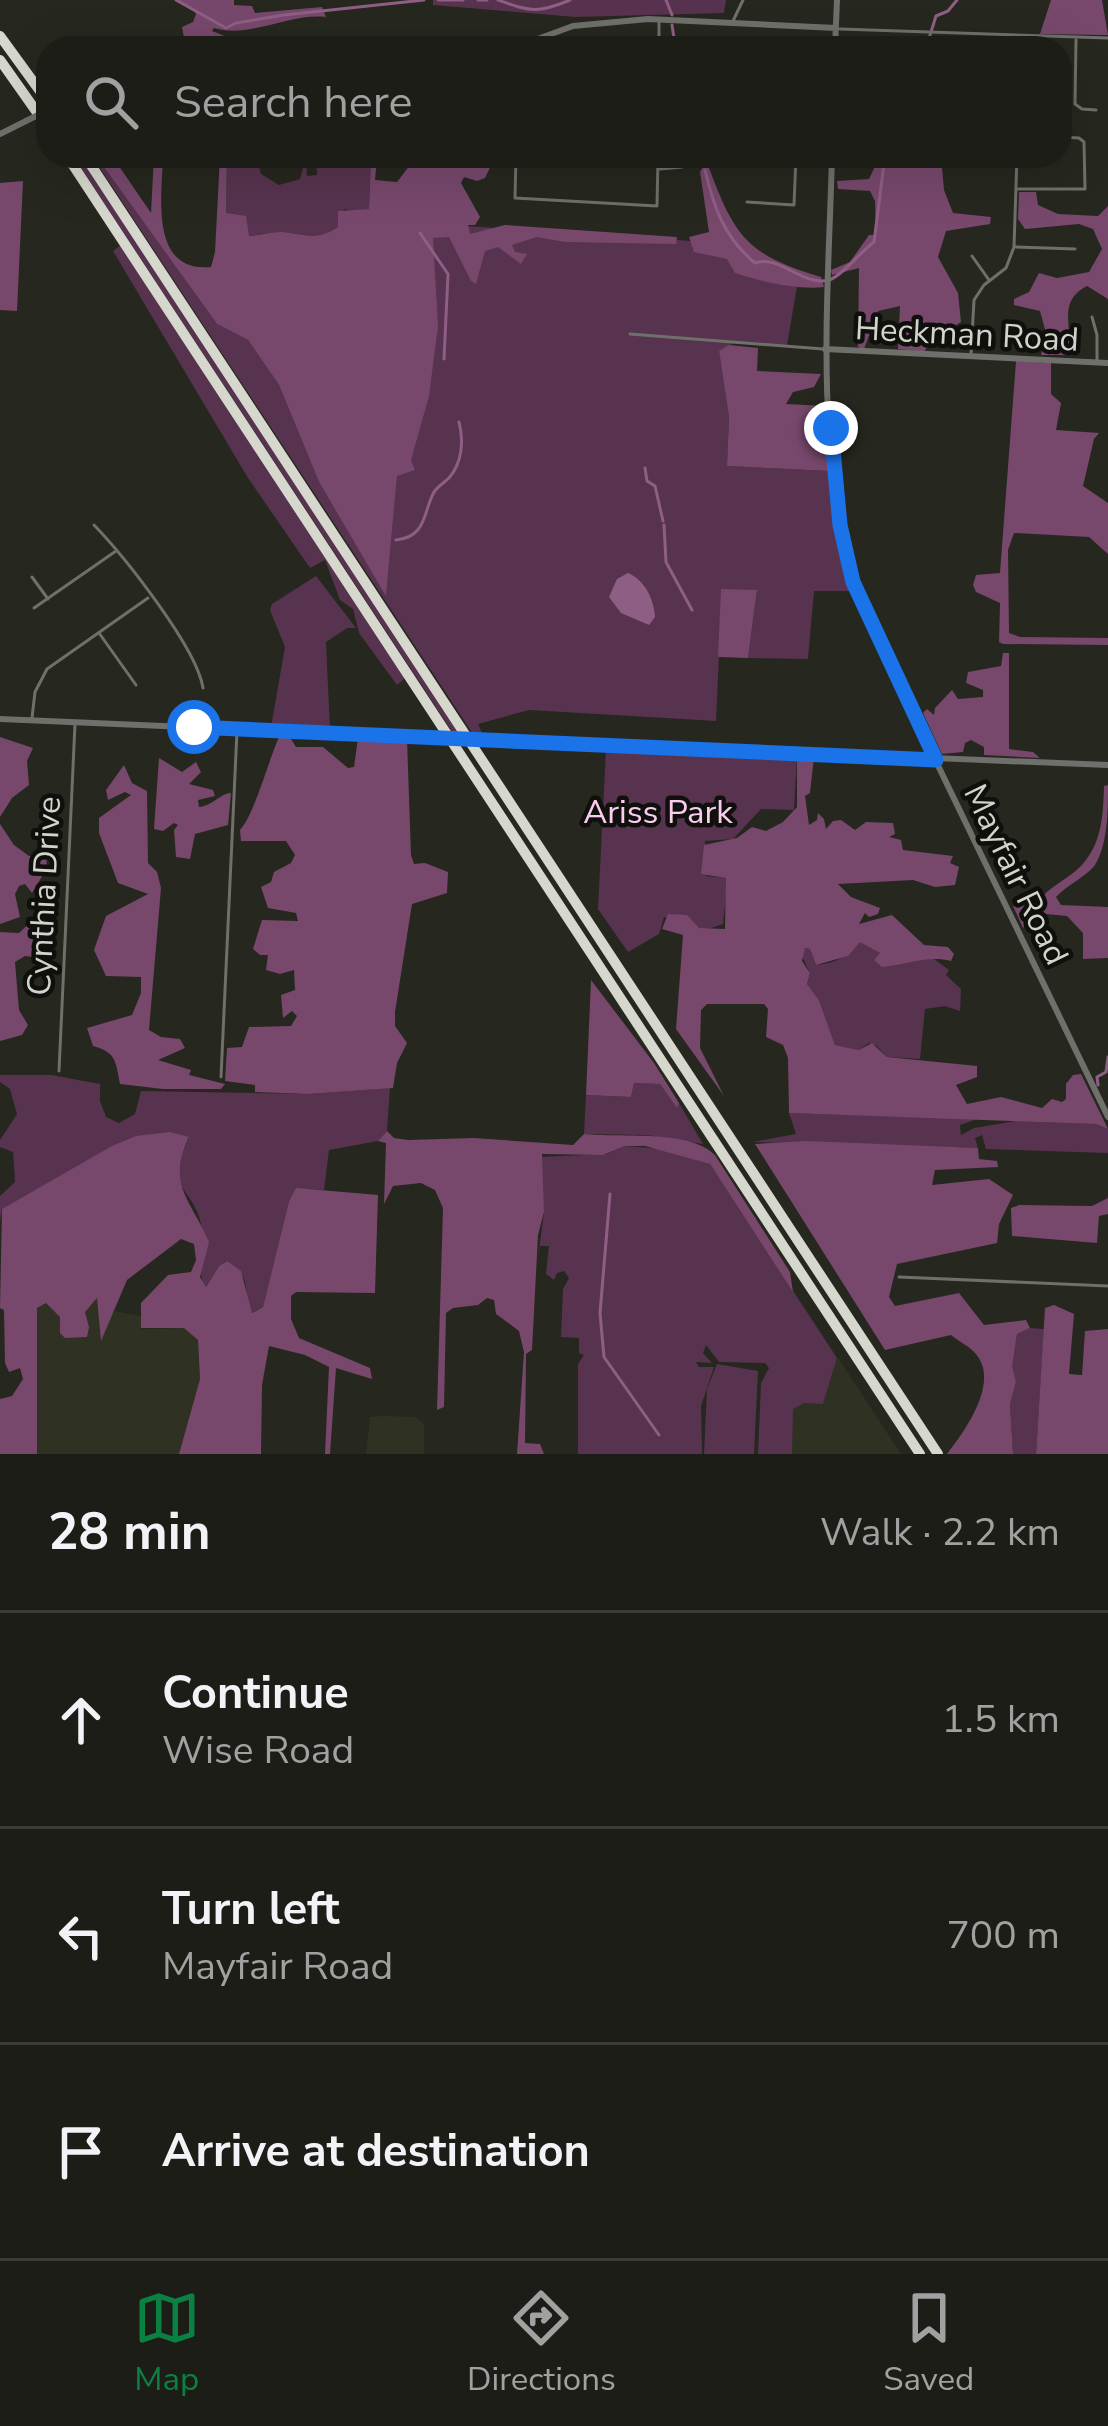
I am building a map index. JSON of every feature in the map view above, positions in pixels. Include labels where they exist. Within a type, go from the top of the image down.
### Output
[{"type":"highway","points":[[0,36],[36,88]]},
{"type":"highway","points":[[0,60],[36,111]]},
{"type":"highway","points":[[76,168],[920,1454]]},
{"type":"highway","points":[[94,168],[938,1454]]},
{"type":"street","points":[[733,23],[743,0]]},
{"type":"street","points":[[836,36],[837,0]]},
{"type":"street","points":[[659,19],[659,36]]},
{"type":"street","points":[[546,36],[573,26],[659,19],[984,36]]},
{"type":"street","points":[[1072,38],[1108,38]]},
{"type":"street","points":[[1076,38],[1076,104],[1096,110]]},
{"type":"street","points":[[0,134],[36,114]]},
{"type":"street","points":[[1016,189],[1080,191],[1087,184],[1084,142],[1072,137]]},
{"type":"street","points":[[515,168],[514,198],[657,206],[658,169],[670,168]]},
{"type":"street","points":[[747,202],[794,205],[796,168]]},
{"type":"street","name":"Mayfair Road","points":[[831,168],[825,349],[839,518],[849,567],[872,629],[1108,1118]]},
{"type":"street","points":[[970,357],[973,305],[980,290],[1006,268],[1015,247],[1017,168]]},
{"type":"street","points":[[1015,247],[1075,249]]},
{"type":"street","points":[[971,256],[990,282]]},
{"type":"street","points":[[1092,317],[1096,363]]},
{"type":"street","points":[[630,334],[825,349]]},
{"type":"street","name":"Heckman Road","points":[[825,349],[1108,364]]},
{"type":"street","points":[[94,525],[195,660],[203,688]]},
{"type":"street","points":[[34,608],[117,550]]},
{"type":"street","points":[[32,577],[48,599]]},
{"type":"street","points":[[34,720],[40,679],[47,669],[149,596]]},
{"type":"street","points":[[99,632],[136,686]]},
{"type":"street","points":[[0,719],[1108,765]]},
{"type":"street","name":"Cynthia Drive","points":[[59,1071],[75,722]]},
{"type":"street","points":[[221,1077],[237,729]]},
{"type":"street","points":[[899,1277],[1108,1286]]},
{"type":"shaded area","points":[[176,0],[234,0],[234,5],[252,6],[255,13],[322,7],[326,17],[212,31],[224,36],[184,36],[182,27],[193,22],[194,9]]},
{"type":"shaded area","points":[[1051,0],[1102,0],[1108,35],[1040,34]]},
{"type":"shaded area","points":[[105,168],[120,168],[151,213],[153,168],[163,168],[163,228],[177,258],[191,266],[211,267],[219,168],[227,168],[226,213],[246,216],[249,236],[280,232],[309,236],[332,231],[338,227],[338,211],[369,209],[371,168],[376,168],[375,180],[397,182],[408,168],[490,168],[485,178],[464,177],[461,183],[480,217],[475,225],[468,225],[470,234],[505,225],[677,237],[676,244],[537,237],[512,245],[515,252],[527,254],[521,264],[498,247],[485,251],[476,284],[449,237],[433,238],[438,326],[429,396],[411,460],[415,470],[397,476],[386,596],[319,482],[279,385],[248,340],[217,324]]},
{"type":"shaded area","points":[[709,168],[727,211],[747,240],[776,260],[821,277],[824,287],[757,279],[735,273],[727,259],[694,252],[689,237],[709,232],[700,172]]},
{"type":"shaded area","points":[[874,168],[942,168],[953,213],[991,217],[990,224],[946,231],[938,257],[958,293],[961,322],[931,341],[924,352],[898,349],[900,306],[878,311],[864,349],[858,347],[859,268],[832,275],[831,270],[850,262],[869,235],[876,235],[875,201],[870,191],[838,189],[837,181],[869,179]]},
{"type":"shaded area","points":[[23,181],[17,311],[0,310],[0,183]]},
{"type":"shaded area","points":[[1019,192],[1036,192],[1038,205],[1058,214],[1098,216],[1108,206],[1108,299],[1087,286],[1072,300],[1068,355],[1041,355],[1046,333],[1040,311],[1014,305],[1014,299],[1029,292],[1039,273],[1057,278],[1089,272],[1102,249],[1093,229],[1079,224],[1025,229],[1018,219]]},
{"type":"shaded area","points":[[729,345],[758,348],[757,371],[821,374],[814,387],[793,392],[786,404],[826,406],[830,471],[727,466],[729,417],[719,351]]},
{"type":"shaded area","points":[[1016,361],[1051,363],[1051,394],[1061,403],[1056,430],[1099,433],[1083,486],[1108,503],[1108,554],[1089,537],[1014,533],[1008,550],[1009,633],[1108,638],[1108,645],[1003,644],[999,642],[1000,603],[976,592],[973,585],[976,575],[1000,573]]},
{"type":"shaded area","points":[[628,573],[650,597],[655,617],[649,625],[621,613],[609,597],[617,579]]},
{"type":"shaded area","points":[[721,589],[757,590],[748,658],[718,657]]},
{"type":"shaded area","points":[[1003,653],[1009,653],[1009,749],[1033,752],[1040,758],[984,755],[984,747],[971,740],[963,752],[942,754],[923,713],[927,709],[934,715],[952,690],[958,699],[983,697],[983,690],[966,683],[968,672],[1001,666]]},
{"type":"shaded area","points":[[280,735],[296,747],[323,747],[348,768],[354,767],[358,738],[407,739],[411,855],[414,864],[448,872],[447,893],[412,904],[395,1012],[395,1026],[407,1043],[397,1063],[393,1088],[255,1092],[255,1085],[225,1081],[227,1048],[242,1047],[249,1027],[291,1026],[297,1016],[292,1011],[283,1018],[281,995],[295,990],[294,970],[280,974],[266,970],[268,955],[253,949],[262,920],[298,921],[296,913],[268,908],[261,887],[295,855],[286,841],[241,841],[240,830]]},
{"type":"shaded area","points":[[0,737],[33,748],[27,761],[29,785],[12,798],[0,817]]},
{"type":"shaded area","points":[[797,756],[814,757],[810,793],[805,796],[809,825],[818,813],[826,829],[841,820],[855,830],[866,822],[893,823],[895,834],[889,837],[901,840],[903,850],[953,856],[950,863],[959,867],[955,885],[935,887],[913,880],[838,884],[851,897],[880,908],[869,917],[865,913],[859,924],[892,915],[924,945],[948,947],[954,954],[951,961],[882,967],[874,960],[880,953],[860,942],[848,956],[816,965],[810,949],[805,948],[802,961],[810,973],[807,984],[819,1000],[835,1045],[859,1050],[872,1043],[887,1057],[977,1066],[977,1077],[956,1085],[967,1104],[1001,1097],[1042,1108],[1052,1099],[1066,1099],[1066,1084],[1073,1075],[1081,1074],[1108,1129],[1095,1124],[789,1113],[788,1058],[783,1045],[766,1037],[768,1009],[764,1004],[707,1004],[701,1010],[700,1048],[724,1096],[676,1029],[683,935],[662,929],[668,914],[687,915],[699,928],[725,929],[726,878],[701,874],[704,845],[737,838],[752,827],[766,831],[783,822],[797,807]]},
{"type":"shaded area","points":[[159,758],[182,772],[196,762],[201,772],[189,784],[213,790],[215,796],[198,800],[199,807],[231,793],[228,825],[195,834],[190,859],[176,857],[174,830],[178,825],[154,829]]},
{"type":"shaded area","points":[[124,765],[132,783],[147,791],[148,863],[157,872],[161,888],[149,1030],[180,1039],[185,1048],[158,1060],[191,1070],[189,1075],[225,1084],[221,1089],[120,1084],[114,1059],[93,1046],[87,1028],[132,1015],[141,993],[141,977],[106,976],[94,950],[106,916],[148,894],[118,883],[99,833],[99,818],[131,795],[125,792],[108,800],[106,790]]},
{"type":"shaded area","points":[[1108,785],[1099,857],[1056,897],[1061,905],[1108,907],[1108,958],[1083,959],[1083,933],[1067,916],[1035,913],[1023,928],[1013,906],[1037,903],[1088,857],[1100,829],[1104,786]]},
{"type":"shaded area","points":[[0,824],[14,845],[29,856],[46,853],[47,868],[32,893],[25,884],[19,886],[15,894],[20,917],[0,924]]},
{"type":"shaded area","points":[[36,917],[46,920],[49,931],[42,958],[25,956],[15,962],[19,1010],[28,1025],[22,1035],[0,1041],[0,932],[19,933]]},
{"type":"shaded area","points":[[591,980],[654,1063],[679,1103],[677,1108],[660,1084],[634,1083],[631,1097],[586,1095]]},
{"type":"shaded area","points":[[387,1131],[394,1138],[408,1140],[474,1138],[573,1145],[584,1134],[689,1141],[715,1155],[790,1272],[793,1292],[710,1164],[645,1146],[625,1146],[603,1155],[542,1154],[544,1212],[538,1235],[532,1350],[526,1354],[525,1443],[540,1444],[544,1454],[517,1454],[524,1352],[519,1331],[496,1314],[494,1300],[487,1298],[446,1313],[444,1407],[437,1410],[443,1208],[435,1190],[421,1183],[393,1186],[384,1204],[386,1143],[378,1141]]},
{"type":"shaded area","points":[[170,1132],[189,1137],[180,1180],[209,1242],[200,1277],[206,1287],[227,1261],[241,1271],[252,1313],[263,1307],[296,1188],[378,1195],[375,1293],[296,1292],[291,1296],[291,1319],[299,1338],[370,1368],[372,1379],[336,1368],[330,1454],[325,1454],[329,1367],[269,1346],[262,1385],[261,1454],[179,1454],[200,1379],[198,1340],[184,1328],[141,1328],[141,1303],[168,1275],[191,1272],[196,1260],[194,1244],[181,1239],[127,1280],[101,1341],[97,1298],[85,1312],[87,1337],[65,1338],[60,1333],[60,1317],[46,1303],[37,1308],[37,1454],[0,1454],[0,1399],[12,1396],[23,1379],[20,1368],[9,1372],[5,1363],[4,1310],[0,1308],[2,1209],[112,1146],[136,1136]]},
{"type":"shaded area","points":[[807,1141],[978,1148],[979,1159],[997,1161],[998,1167],[935,1170],[932,1185],[989,1179],[1013,1195],[999,1224],[997,1243],[897,1264],[889,1297],[895,1306],[959,1293],[984,1325],[1026,1320],[1030,1328],[1017,1334],[1012,1366],[1016,1382],[1010,1404],[1013,1454],[947,1454],[978,1405],[982,1364],[973,1350],[951,1335],[885,1350],[755,1144]]},
{"type":"shaded area","points":[[1108,1198],[1108,1214],[1099,1216],[1097,1243],[1012,1236],[1011,1208],[1092,1206]]},
{"type":"shaded area","points":[[98,1297],[101,1339],[106,1320],[115,1311],[141,1316],[141,1329],[185,1328],[198,1340],[200,1379],[179,1454],[37,1454],[37,1308],[46,1302],[52,1308],[60,1317],[60,1333],[89,1327],[84,1312]]},
{"type":"shaded area","points":[[1054,1305],[1074,1314],[1069,1374],[1082,1375],[1085,1331],[1108,1329],[1108,1454],[1036,1454],[1045,1308]]},
{"type":"shaded area","points":[[837,1358],[901,1454],[792,1454],[792,1409],[804,1403],[823,1404]]},
{"type":"shaded area","points":[[370,1417],[415,1417],[424,1424],[424,1454],[366,1454]]},
{"type":"green space","points":[[433,0],[726,0],[724,13],[575,17],[433,5]]},
{"type":"green space","points":[[81,168],[88,168],[461,736],[455,736]]},
{"type":"green space","points":[[100,168],[105,168],[217,324],[248,340],[279,385],[319,482],[386,594],[420,223],[691,241],[799,275],[787,345],[735,342],[719,351],[729,417],[727,466],[830,471],[839,546],[852,591],[814,591],[808,659],[748,658],[757,591],[722,590],[716,721],[529,710],[478,724],[484,738],[475,737]]},
{"type":"green space","points":[[227,168],[259,168],[279,185],[300,179],[303,168],[307,176],[317,175],[317,168],[371,168],[369,209],[344,209],[338,227],[320,235],[249,236],[226,214]]},
{"type":"green space","points":[[121,245],[405,678],[397,685],[359,633],[353,609],[340,600],[325,560],[310,568],[248,478],[113,251]]},
{"type":"green space","points":[[316,576],[356,628],[347,628],[326,642],[330,730],[271,727],[285,647],[270,610],[272,604]]},
{"type":"green space","name":"Ariss Park","points":[[606,749],[797,756],[794,810],[761,809],[733,839],[705,841],[706,876],[728,878],[723,924],[702,931],[664,917],[659,934],[628,952],[598,909]]},
{"type":"green space","points":[[860,941],[880,953],[930,956],[949,970],[946,975],[961,989],[960,1011],[945,1006],[925,1009],[920,1059],[887,1057],[869,1043],[859,1050],[835,1045],[819,1000],[807,984],[810,973],[802,956],[805,948],[810,949],[816,965],[830,963]]},
{"type":"green space","points":[[0,1075],[51,1075],[100,1084],[106,1117],[119,1123],[135,1114],[141,1091],[308,1094],[390,1088],[387,1131],[378,1141],[329,1150],[324,1190],[296,1189],[263,1307],[251,1313],[243,1278],[226,1261],[205,1288],[202,1281],[202,1229],[179,1170],[189,1138],[62,1176],[2,1209],[0,1220],[0,1196],[15,1182],[13,1152],[0,1147],[0,1140],[17,1114]]},
{"type":"green space","points":[[634,1083],[660,1084],[677,1107],[679,1103],[703,1144],[646,1135],[584,1134],[586,1095],[631,1097]]},
{"type":"green space","points":[[789,1113],[977,1119],[960,1125],[961,1135],[1016,1121],[1094,1124],[1108,1129],[1108,1153],[986,1149],[982,1135],[975,1138],[978,1148],[753,1142],[796,1134]]},
{"type":"green space","points":[[625,1146],[664,1149],[710,1164],[837,1358],[823,1404],[804,1403],[793,1409],[792,1454],[758,1454],[761,1383],[769,1368],[765,1363],[719,1362],[706,1345],[703,1353],[712,1363],[696,1362],[699,1367],[714,1367],[701,1406],[702,1454],[578,1454],[578,1364],[584,1355],[579,1353],[579,1338],[561,1337],[563,1289],[569,1278],[564,1271],[554,1280],[546,1274],[549,1246],[540,1246],[537,1266],[544,1212],[539,1157],[607,1154]]},
{"type":"green space","points":[[1044,1329],[1036,1454],[1013,1454],[1010,1404],[1016,1382],[1011,1367],[1017,1334]]},
{"type":"green space","points":[[717,1364],[758,1371],[754,1454],[704,1454],[707,1389]]},
{"type":"waterway","points":[[176,0],[226,28],[284,15],[424,0]]},
{"type":"waterway","points":[[438,0],[463,0]]},
{"type":"waterway","points":[[478,0],[487,0]]},
{"type":"waterway","points":[[498,0],[533,9],[570,0]]},
{"type":"waterway","points":[[666,0],[672,15]]},
{"type":"waterway","points":[[930,36],[936,16],[957,0]]},
{"type":"waterway","points":[[672,25],[674,36]]},
{"type":"waterway","points":[[705,170],[722,221],[744,253],[755,263],[773,263],[819,281],[839,274],[874,242],[883,168]]},
{"type":"waterway","points":[[420,233],[448,274],[444,359]]},
{"type":"waterway","points":[[396,540],[419,529],[434,492],[457,466],[459,422]]},
{"type":"waterway","points":[[645,468],[647,481],[655,486],[663,521]]},
{"type":"waterway","points":[[664,525],[666,562],[692,610]]},
{"type":"waterway","points":[[1098,1085],[1097,1077],[1106,1072],[1108,1057]]},
{"type":"waterway","points":[[610,1194],[600,1313],[604,1357],[659,1435]]},
{"type":"route","points":[[194,727],[936,760],[853,582],[840,525],[831,428]]}]
